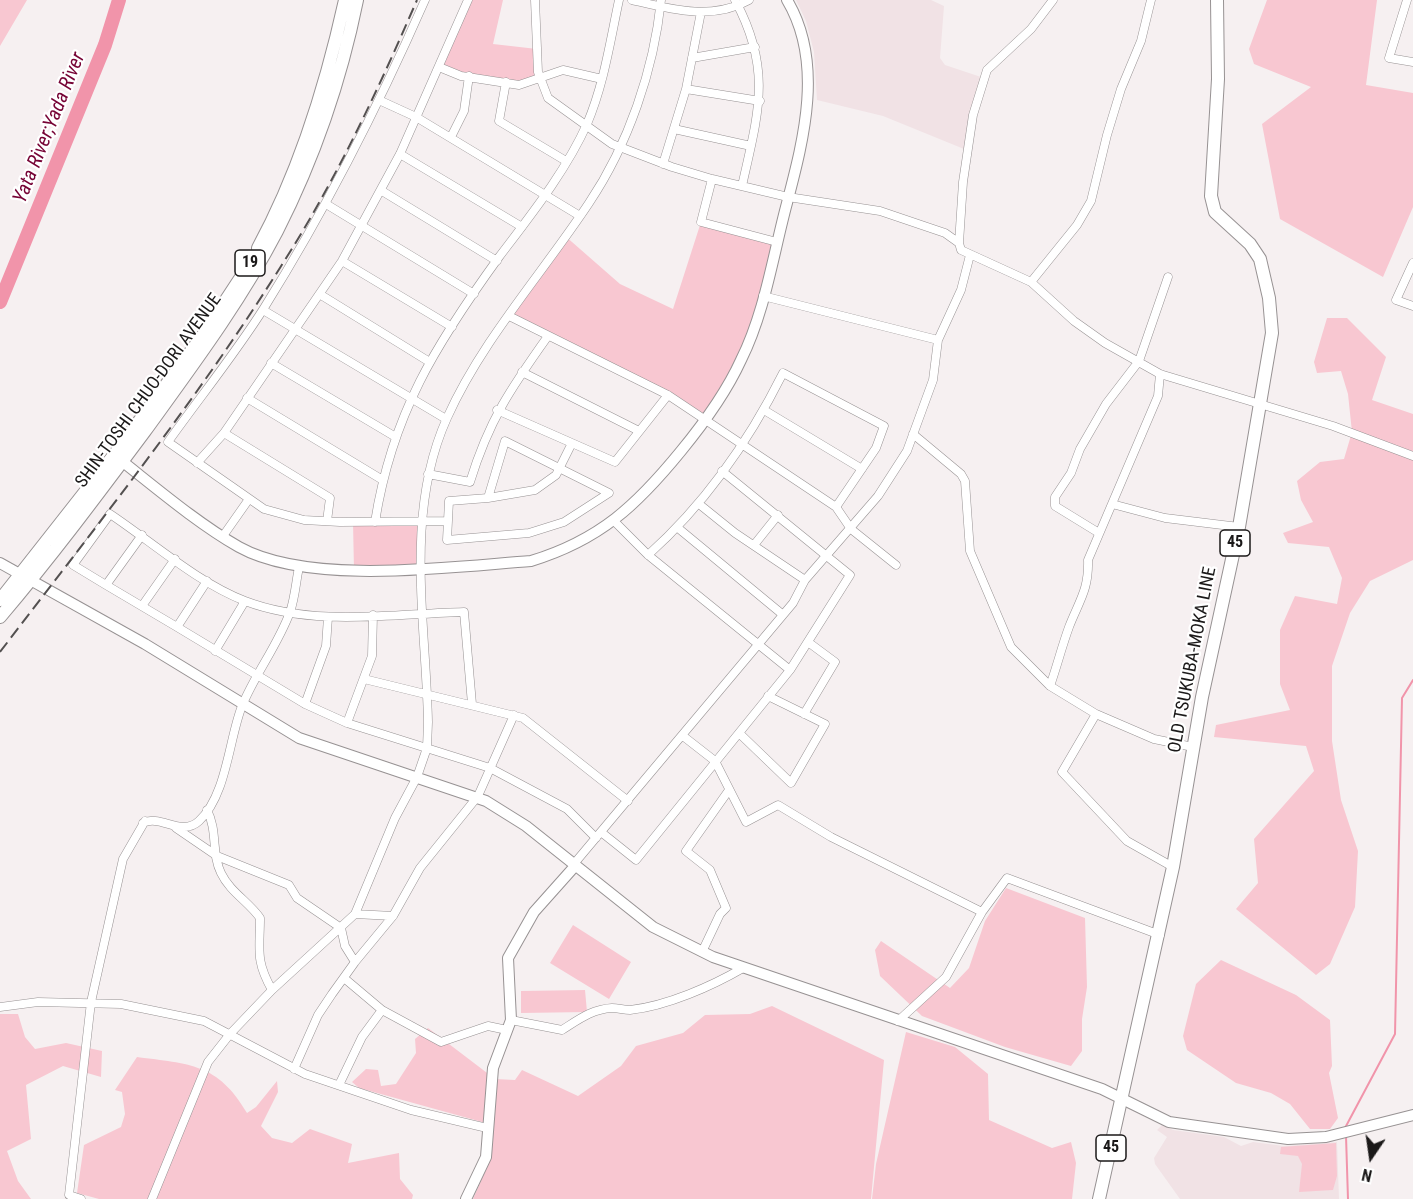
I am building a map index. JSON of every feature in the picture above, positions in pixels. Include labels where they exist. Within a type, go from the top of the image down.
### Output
[{"type":"main road","name":"SHIN-TOSHI CHUO-DORI AVENUE","points":[[118,458],[203,335],[269,228],[316,113],[345,0]]},
{"type":"main road","name":"SHIN-TOSHI CHUO-DORI AVENUE","points":[[0,617],[26,577],[212,337],[277,231],[325,117],[347,45],[357,0]]},
{"type":"main road","name":"OLD TSUKUBA-MOKA LINE","points":[[1099,1199],[1160,935],[1193,747],[1239,527],[1272,333],[1272,316],[1264,275],[1256,251],[1215,212],[1211,196],[1218,79],[1217,0]]},
{"type":"main road","name":"SHIN-TOSHI CHUO-DORI AVENUE","points":[[0,600],[26,577]]},
{"type":"street","points":[[425,0],[381,101],[326,204],[263,310],[168,442],[264,509],[304,520],[327,522],[448,521]]},
{"type":"street","points":[[197,463],[224,433],[294,328],[321,295],[342,261],[382,191],[400,154],[468,0]]},
{"type":"street","points":[[536,0],[540,78],[548,98],[560,109],[620,149],[712,179],[788,198],[880,211],[945,233],[959,243]]},
{"type":"street","points":[[375,522],[381,479],[394,436],[428,362],[566,161],[586,125],[602,79],[619,0]]},
{"type":"street","points":[[632,0],[660,3],[701,12],[749,0]]},
{"type":"street","points":[[118,458],[240,548],[299,567],[335,571],[531,561],[584,541],[614,521],[650,489],[706,421],[742,359],[763,296],[806,119],[808,77],[794,12],[787,0]]},
{"type":"street","points":[[1053,0],[1031,29],[987,70],[973,116],[963,182],[959,243],[961,250],[1031,282],[1074,321],[1105,343],[1160,374],[1333,426],[1413,456]]},
{"type":"street","points":[[1031,282],[1077,225],[1091,201],[1107,135],[1121,89],[1141,41],[1151,0]]},
{"type":"street","points":[[1407,0],[1389,58],[1413,63]]},
{"type":"street","points":[[152,1199],[208,1062],[230,1034],[272,990],[355,914],[395,818],[417,777],[427,748],[428,694],[420,521],[428,474],[447,419],[467,380],[580,216],[628,133],[645,79],[660,3]]},
{"type":"street","points":[[737,3],[755,47],[760,74],[760,100],[742,186]]},
{"type":"street","points":[[1403,11],[1413,13]]},
{"type":"street","points":[[663,164],[686,89],[701,12]]},
{"type":"street","points":[[692,58],[755,47]]},
{"type":"street","points":[[439,67],[469,76],[519,85],[563,70],[602,79]]},
{"type":"street","points":[[451,137],[464,111],[469,76]]},
{"type":"street","points":[[506,82],[499,121],[566,161]]},
{"type":"street","points":[[686,89],[760,100]]},
{"type":"street","points":[[381,101],[451,137],[580,216]]},
{"type":"street","points":[[674,129],[751,146]]},
{"type":"street","points":[[400,154],[522,227]]},
{"type":"street","points":[[712,179],[701,222],[777,242]]},
{"type":"street","points":[[382,191],[497,261]]},
{"type":"street","points":[[326,204],[474,294]]},
{"type":"street","points":[[466,1199],[486,1156],[493,1068],[511,1020],[508,958],[534,912],[793,603],[805,580],[851,529],[895,472],[913,434],[933,380],[938,340],[961,290],[970,255]]},
{"type":"street","points":[[342,261],[452,327]]},
{"type":"street","points":[[1413,263],[1396,300],[1413,306]]},
{"type":"street","points":[[1099,533],[1055,506],[1055,497],[1071,473],[1080,449],[1106,404],[1139,361],[1168,277]]},
{"type":"street","points":[[321,295],[428,362]]},
{"type":"street","points":[[763,296],[938,340]]},
{"type":"street","points":[[263,310],[447,419]]},
{"type":"street","points":[[509,316],[668,395],[836,507],[851,529],[896,565]]},
{"type":"street","points":[[428,474],[470,482],[482,442],[497,410],[549,336]]},
{"type":"street","points":[[271,363],[394,436]]},
{"type":"street","points":[[522,372],[639,431]]},
{"type":"street","points":[[648,555],[678,528],[699,504],[743,445],[765,410],[783,373],[884,426],[876,448],[836,507]]},
{"type":"street","points":[[1050,686],[1070,626],[1085,593],[1088,581],[1088,560],[1158,396],[1160,374]]},
{"type":"street","points":[[497,410],[615,462],[668,395]]},
{"type":"street","points":[[247,398],[381,479]]},
{"type":"street","points":[[765,410],[862,469]]},
{"type":"street","points":[[224,433],[330,498],[327,522]]},
{"type":"street","points":[[913,434],[961,474],[965,481],[970,551],[978,575],[1011,647],[1050,686],[1096,714],[1154,739],[1193,747]]},
{"type":"street","points":[[488,498],[505,441],[560,467],[609,493],[564,522],[529,533],[447,540],[449,501],[488,498],[535,490],[556,475],[560,467],[572,443]]},
{"type":"street","points":[[472,704],[464,612],[328,617],[290,612],[245,601],[207,581],[110,514],[74,565],[304,704],[347,723],[490,768],[567,809],[599,835],[636,860],[790,670],[850,575],[722,471]]},
{"type":"street","points":[[223,536],[249,499]]},
{"type":"street","points":[[699,504],[805,580]]},
{"type":"street","points":[[1112,504],[1165,518],[1239,527]]},
{"type":"street","points":[[754,545],[778,515]]},
{"type":"street","points":[[614,521],[648,555],[790,670]]},
{"type":"street","points":[[678,528],[782,614]]},
{"type":"street","points":[[106,585],[142,536]]},
{"type":"street","points":[[142,606],[175,559]]},
{"type":"street","points":[[0,563],[312,744],[478,796],[526,826],[652,927],[702,952],[1122,1098],[1147,1113],[1181,1125],[1288,1139],[1326,1137],[1413,1115]]},
{"type":"street","points":[[81,1199],[69,1195],[91,1002],[123,859],[144,822],[182,828],[198,822],[207,810],[226,770],[243,704],[290,612],[299,567]]},
{"type":"street","points":[[177,627],[207,581]]},
{"type":"street","points":[[215,651],[245,601]]},
{"type":"street","points":[[347,723],[372,656],[373,615]]},
{"type":"street","points":[[304,704],[326,646],[328,617]]},
{"type":"street","points":[[804,714],[835,662],[808,642]]},
{"type":"street","points":[[364,679],[523,718],[628,801]]},
{"type":"street","points":[[739,733],[791,783],[825,724],[768,696]]},
{"type":"street","points":[[1096,714],[1062,772],[1127,841],[1173,867]]},
{"type":"street","points":[[294,1069],[318,1016],[355,962],[393,916],[420,868],[478,796],[514,715]]},
{"type":"street","points":[[683,736],[715,761],[746,822],[778,805],[831,837],[982,912]]},
{"type":"street","points":[[702,952],[720,914],[726,908],[710,870],[686,851],[729,790]]},
{"type":"street","points":[[207,810],[214,824],[220,872],[240,899],[260,918],[257,949],[265,977],[272,990]]},
{"type":"street","points":[[175,826],[217,856],[289,885],[297,898],[341,928],[345,946],[355,962]]},
{"type":"street","points":[[898,1021],[946,977],[982,912],[1007,878],[1160,935]]},
{"type":"street","points":[[355,914],[393,916]]},
{"type":"street","points":[[511,1020],[562,1030],[592,1011],[613,1008],[630,1010],[662,1001],[712,985],[743,968]]},
{"type":"street","points":[[344,978],[382,1010],[441,1042],[488,1026],[507,1030]]},
{"type":"street","points":[[0,1007],[38,1002],[91,1002],[158,1010],[204,1021],[294,1069],[411,1110],[487,1128]]},
{"type":"street","points":[[339,1085],[362,1037],[382,1010]]},
{"type":"shaded area","points":[[0,0],[27,0],[0,46]]},
{"type":"shaded area","points":[[468,0],[503,0],[493,44],[537,49],[540,78],[502,82],[476,78],[439,67]]},
{"type":"shaded area","points":[[796,0],[931,0],[944,6],[940,58],[945,65],[981,77],[973,102],[964,149],[883,116],[817,100],[814,52],[806,21]]},
{"type":"shaded area","points":[[1267,0],[1377,0],[1366,85],[1413,93],[1413,207],[1383,277],[1280,219],[1262,124],[1311,87],[1254,64],[1249,49]]},
{"type":"shaded area","points":[[701,222],[777,242],[742,359],[706,421],[668,395],[509,316],[564,235],[620,284],[673,309]]},
{"type":"shaded area","points":[[1327,318],[1347,318],[1386,357],[1372,400],[1413,414],[1413,560],[1370,581],[1350,613],[1332,666],[1332,741],[1341,800],[1358,851],[1355,907],[1330,964],[1316,975],[1236,909],[1258,883],[1254,839],[1314,771],[1306,746],[1214,737],[1216,725],[1290,710],[1280,684],[1280,630],[1295,596],[1337,604],[1342,578],[1329,547],[1288,543],[1283,533],[1313,522],[1301,500],[1297,481],[1320,462],[1344,459],[1352,432],[1348,394],[1341,371],[1317,373],[1314,362]]},
{"type":"shaded area","points":[[420,521],[422,568],[354,570],[353,522]]},
{"type":"shaded area","points":[[1006,888],[1085,918],[1087,987],[1082,1019],[1082,1051],[1071,1066],[1005,1047],[922,1016],[880,976],[875,950],[881,941],[950,988],[969,968],[985,921]]},
{"type":"shaded area","points":[[573,925],[631,962],[609,999],[550,963]]},
{"type":"shaded area","points":[[1221,960],[1296,995],[1330,1020],[1332,1066],[1329,1073],[1338,1118],[1330,1129],[1310,1129],[1290,1104],[1271,1093],[1236,1083],[1187,1050],[1183,1036],[1196,984]]},
{"type":"shaded area","points":[[585,990],[587,1012],[521,1013],[521,991]]},
{"type":"shaded area","points":[[772,1006],[884,1060],[871,1199],[473,1199],[489,1162],[493,1125],[359,1088],[352,1082],[366,1069],[378,1070],[381,1086],[396,1084],[416,1053],[415,1039],[428,1028],[495,1079],[515,1080],[522,1070],[578,1096],[621,1066],[636,1046],[683,1033],[705,1015],[750,1014]]},
{"type":"shaded area","points":[[0,1014],[18,1014],[25,1037],[35,1049],[66,1043],[102,1051],[101,1077],[63,1066],[26,1085],[31,1139],[7,1151],[18,1181],[31,1199],[0,1199]]},
{"type":"shaded area","points":[[906,1032],[955,1047],[988,1074],[989,1120],[1052,1148],[1071,1142],[1076,1163],[1072,1199],[872,1199],[876,1164]]},
{"type":"shaded area","points":[[137,1057],[187,1065],[213,1075],[225,1084],[247,1113],[256,1107],[277,1081],[278,1092],[261,1126],[272,1138],[292,1143],[310,1129],[352,1144],[348,1163],[399,1153],[400,1179],[413,1195],[412,1199],[99,1199],[77,1193],[84,1145],[121,1127],[125,1114],[122,1092],[115,1090]]},
{"type":"shaded area","points":[[1162,1125],[1173,1130],[1224,1137],[1241,1146],[1253,1142],[1284,1146],[1337,1142],[1339,1199],[1180,1199],[1155,1164],[1154,1158],[1167,1137],[1157,1130]]},
{"type":"shaded area","points":[[1336,1143],[1337,1176],[1333,1190],[1299,1192],[1302,1164],[1298,1156],[1280,1154],[1281,1147]]},
{"type":"waterway","name":"Yata River;Yada River","points":[[0,302],[105,45],[119,0]]},
{"type":"waterway","points":[[1345,1128],[1395,1034],[1402,698],[1413,680]]},
{"type":"waterway","points":[[1346,1136],[1348,1199]]},
{"type":"railway","points":[[0,652],[182,412],[283,263],[321,200],[355,134],[417,0]]}]
